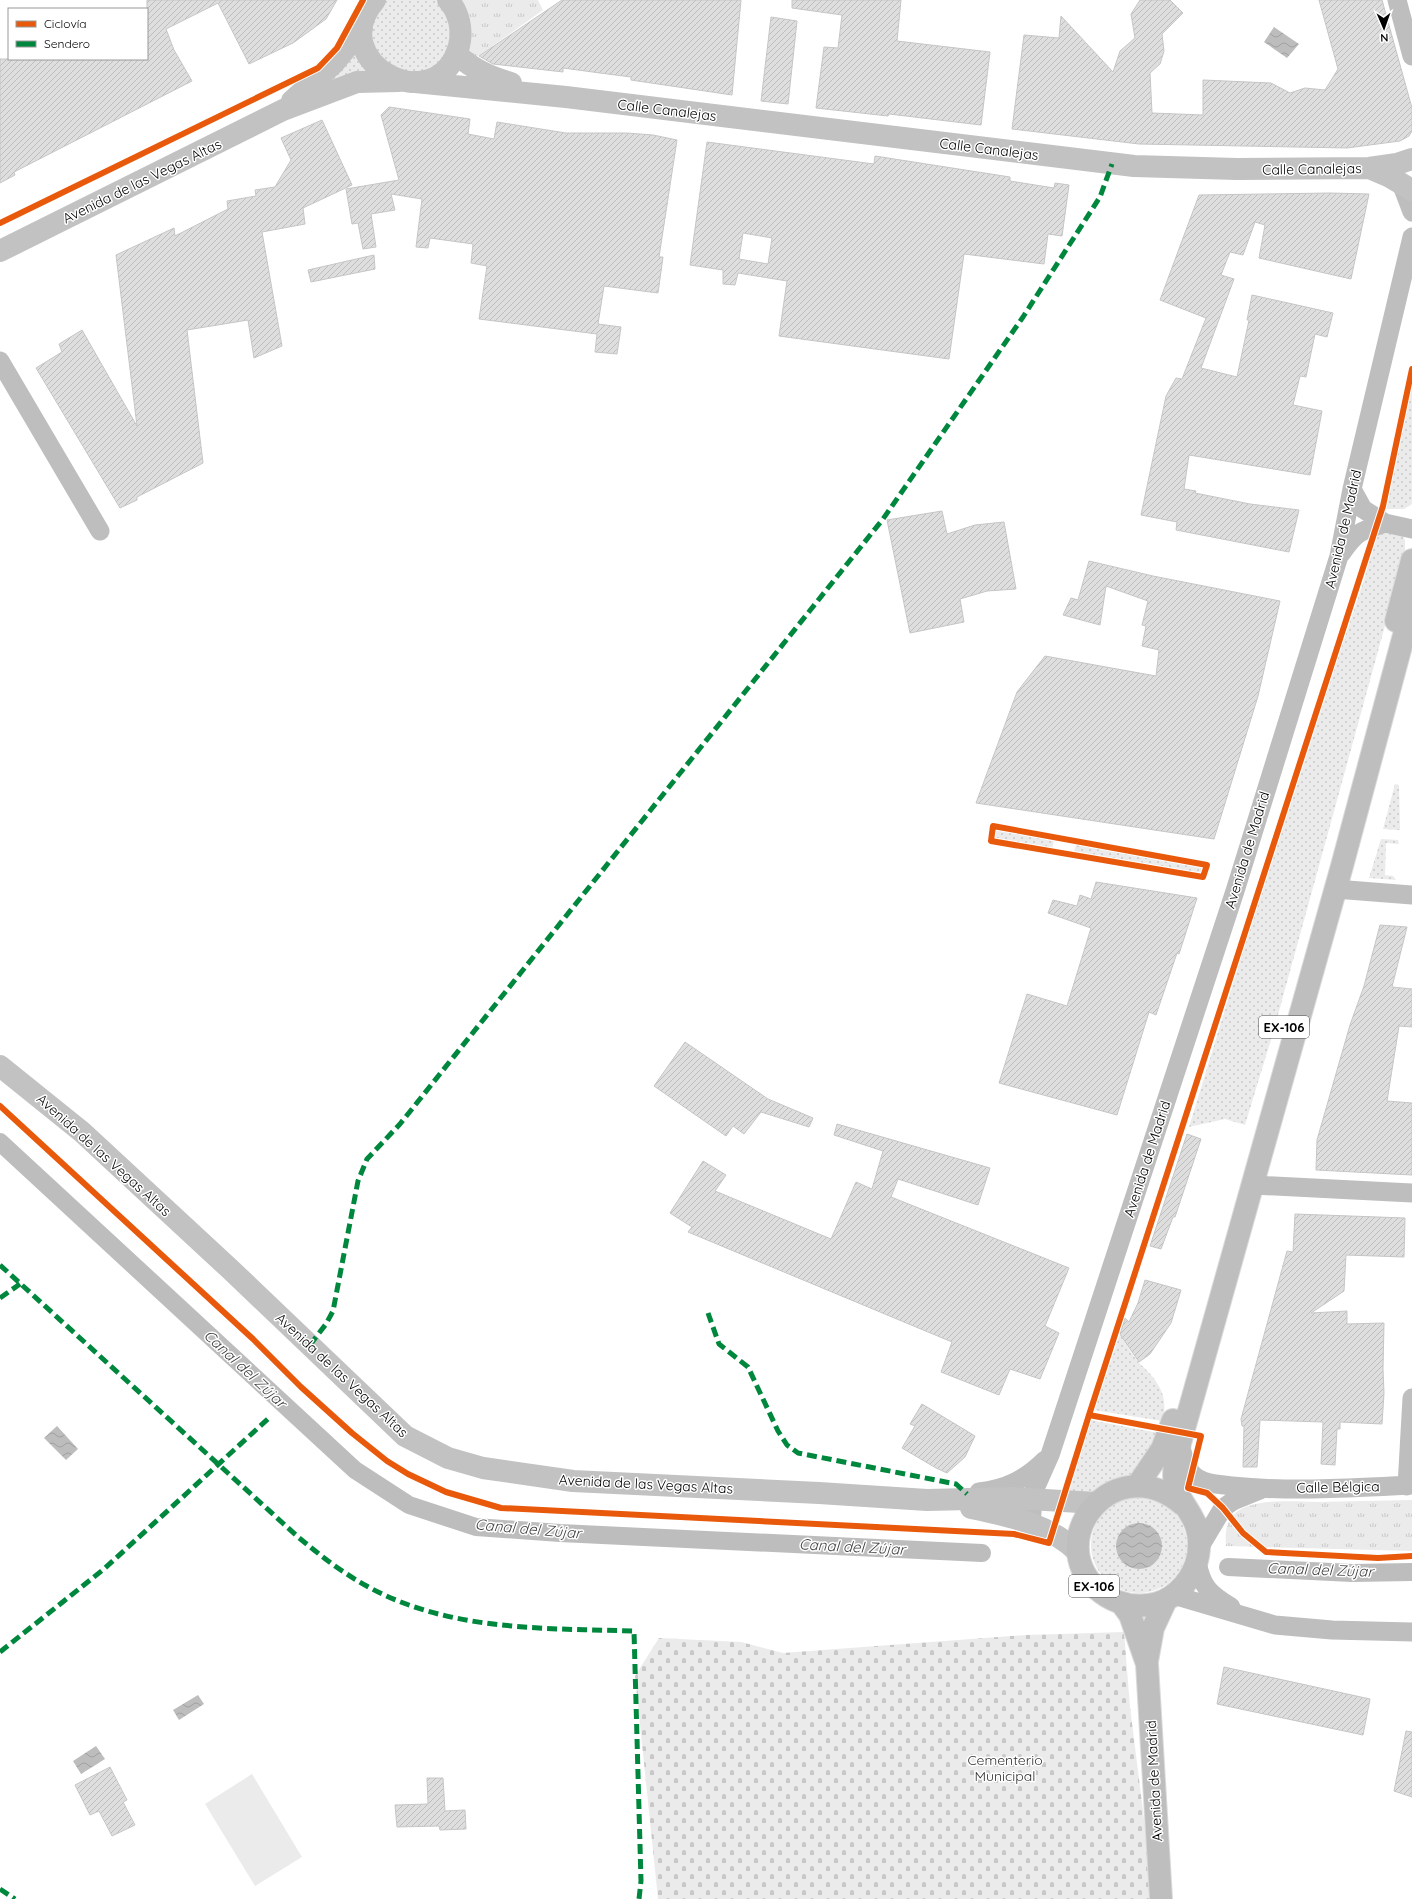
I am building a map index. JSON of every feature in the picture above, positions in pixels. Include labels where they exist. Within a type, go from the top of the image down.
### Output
[{"type":"main road","points":[[375,0],[365,17],[362,29],[363,43],[368,56],[376,67],[387,75],[407,81],[428,79],[439,74],[456,54],[460,40],[460,26],[450,0]]},
{"type":"main road","name":"Avenida de las Vegas Altas","points":[[283,110],[334,63],[362,29]]},
{"type":"main road","name":"Calle Canalejas","points":[[456,54],[489,77],[566,97]]},
{"type":"main road","name":"Avenida de las Vegas Altas","points":[[0,251],[283,110],[357,82],[407,81]]},
{"type":"main road","name":"Calle Canalejas","points":[[407,81],[566,97],[1112,164],[1237,170],[1369,168],[1397,164],[1411,158]]},
{"type":"main road","points":[[1369,168],[1406,186]]},
{"type":"main road","name":"EX-106","points":[[1183,1505],[1175,1484],[1174,1465],[1335,889],[1402,636],[1412,560]]},
{"type":"main road","name":"EX-106","points":[[1137,1486],[1162,1449],[1169,1433],[1182,1392],[1412,605]]},
{"type":"main road","name":"Avenida de las Vegas Altas","points":[[0,1066],[82,1132],[230,1269],[405,1436],[448,1458],[483,1468],[573,1481],[819,1493],[927,1500]]},
{"type":"main road","name":"EX-106","points":[[1147,1664],[1153,1628],[1170,1597],[1188,1580],[1198,1555],[1198,1533],[1192,1518],[1183,1505],[1173,1496],[1162,1490],[1149,1486],[1137,1486],[1122,1488],[1108,1494],[1096,1503],[1088,1514],[1082,1526],[1079,1539],[1078,1552],[1083,1569],[1092,1585],[1106,1596],[1122,1604],[1144,1605],[1170,1597]]},
{"type":"main road","points":[[927,1500],[1043,1499],[1096,1503]]},
{"type":"main road","points":[[927,1500],[1004,1514],[1031,1522],[1066,1541],[1078,1552]]},
{"type":"main road","name":"EX-106","points":[[1122,1604],[1130,1615],[1147,1664]]},
{"type":"main road","name":"Avenida de Madrid","points":[[1147,1664],[1161,1899]]},
{"type":"street","points":[[1397,0],[1411,48]]},
{"type":"street","points":[[1406,186],[1412,212]]},
{"type":"street","name":"Avenida de Madrid","points":[[1050,1455],[1235,891],[1339,556],[1352,489],[1412,237]]},
{"type":"street","points":[[0,361],[100,531]]},
{"type":"street","points":[[1352,489],[1363,510],[1385,523],[1412,529]]},
{"type":"street","points":[[1339,556],[1352,538],[1361,530],[1385,523]]},
{"type":"street","points":[[1335,889],[1412,895]]},
{"type":"street","points":[[1253,1185],[1412,1193]]},
{"type":"street","points":[[1410,1485],[1412,1398]]},
{"type":"street","points":[[1180,1443],[1187,1467],[1198,1479],[1208,1483],[1263,1489]]},
{"type":"street","points":[[1031,1522],[1043,1499],[1050,1494],[1050,1455]]},
{"type":"street","points":[[927,1500],[996,1490],[1014,1484],[1032,1473],[1050,1455]]},
{"type":"street","name":"Calle Bélgica","points":[[1263,1489],[1410,1485]]},
{"type":"street","points":[[1255,1621],[1229,1606],[1207,1589],[1201,1579],[1198,1555],[1223,1508],[1233,1501],[1263,1489]]},
{"type":"street","points":[[1170,1597],[1255,1621],[1295,1628],[1412,1632]]},
{"type":"green space","points":[[375,0],[450,0],[456,13],[449,65],[323,94]]},
{"type":"green space","points":[[450,0],[538,0],[543,10],[480,55],[464,61]]},
{"type":"green space","points":[[1412,383],[1412,504],[1404,509],[1386,509]]},
{"type":"green space","points":[[1378,531],[1401,533],[1405,540],[1405,553],[1273,1033],[1245,1125],[1225,1119],[1189,1127],[1277,840],[1363,583]]},
{"type":"green space","points":[[1395,784],[1399,785],[1400,830],[1383,829]]},
{"type":"green space","points":[[996,829],[1054,840],[1052,850],[994,840]]},
{"type":"green space","points":[[1381,839],[1398,840],[1399,844],[1386,843],[1385,875],[1393,876],[1396,880],[1369,878]]},
{"type":"green space","points":[[1076,844],[1203,866],[1201,874],[1074,853]]},
{"type":"green space","points":[[1120,1334],[1136,1360],[1151,1375],[1160,1389],[1164,1404],[1162,1421],[1094,1410]]},
{"type":"green space","points":[[1090,1420],[1159,1433],[1152,1453],[1130,1478],[1107,1484],[1089,1495],[1067,1495]]},
{"type":"green space","points":[[1139,1497],[1157,1501],[1173,1511],[1183,1527],[1187,1545],[1183,1563],[1173,1579],[1157,1589],[1139,1593],[1121,1589],[1105,1579],[1095,1563],[1091,1545],[1095,1527],[1105,1511],[1121,1501]]},
{"type":"green space","points":[[1412,1500],[1412,1551],[1226,1546],[1226,1530],[1232,1516],[1241,1509],[1259,1503],[1279,1501],[1317,1502]]},
{"type":"green space","name":"Cementerio Municipal","points":[[1124,1632],[1130,1707],[1154,1899],[658,1899],[635,1676],[659,1638],[741,1642],[783,1653],[1026,1635]]},
{"type":"green space","points":[[252,1774],[302,1857],[255,1886],[205,1804]]},
{"type":"water","points":[[1274,27],[1299,44],[1287,58],[1264,42]]},
{"type":"water","points":[[57,1426],[78,1449],[66,1460],[44,1438]]},
{"type":"water","points":[[1139,1523],[1152,1527],[1158,1533],[1162,1546],[1158,1559],[1152,1565],[1139,1569],[1126,1565],[1120,1559],[1116,1546],[1120,1533],[1126,1527]]},
{"type":"water","points":[[198,1695],[204,1704],[179,1720],[173,1710]]},
{"type":"water","points":[[96,1746],[105,1759],[81,1774],[73,1761]]},
{"type":"building","points":[[147,0],[337,0],[326,19],[293,43],[249,64],[218,3],[166,29],[174,50],[192,81],[14,172],[15,175],[0,183],[0,59],[148,60]]},
{"type":"building","points":[[562,0],[741,0],[732,95],[631,80],[631,77],[563,68],[563,72],[493,64],[479,56]]},
{"type":"building","points":[[792,0],[901,0],[897,41],[990,52],[981,125],[889,114],[888,116],[816,108],[824,47],[838,48],[842,15],[792,8]]},
{"type":"building","points":[[1140,0],[1170,0],[1183,13],[1162,34],[1164,51],[1160,64],[1150,73],[1152,113],[1203,115],[1203,80],[1271,83],[1290,93],[1305,88],[1325,90],[1338,69],[1319,0],[1382,0],[1412,108],[1412,131],[1409,136],[1400,141],[1347,148],[1139,144],[1012,129],[1024,35],[1059,38],[1061,16],[1113,72],[1120,51],[1135,38],[1131,14]]},
{"type":"building","points":[[771,17],[797,21],[788,104],[761,101]]},
{"type":"building","points":[[389,107],[470,119],[468,134],[494,139],[497,122],[566,133],[627,133],[653,135],[677,140],[659,257],[663,257],[658,293],[604,286],[598,324],[621,327],[617,354],[595,352],[597,334],[479,319],[487,266],[471,263],[473,244],[430,238],[428,248],[416,247],[422,199],[391,194],[395,210],[371,214],[376,247],[363,249],[358,223],[352,224],[346,189],[399,180],[381,115]]},
{"type":"building","points":[[322,120],[352,185],[303,208],[305,224],[262,232],[282,346],[254,358],[248,320],[187,330],[203,463],[137,497],[137,500],[120,508],[36,368],[62,352],[59,344],[82,330],[137,426],[116,255],[174,228],[175,236],[228,209],[227,201],[256,196],[255,190],[275,187],[291,160],[281,138]]},
{"type":"building","points":[[707,142],[874,164],[875,156],[1010,177],[1010,181],[1054,188],[1055,183],[1069,185],[1062,236],[1048,234],[1044,264],[964,254],[949,359],[779,336],[787,281],[738,273],[735,285],[723,284],[723,270],[690,265]],"holes":[[[743,233],[772,238],[768,264],[739,259]]]},
{"type":"building","points":[[1330,193],[1369,194],[1351,279],[1259,258],[1265,225],[1255,222],[1243,255],[1230,252],[1221,275],[1234,279],[1201,368],[1237,377],[1249,320],[1247,320],[1252,295],[1333,313],[1327,337],[1315,334],[1306,377],[1300,376],[1293,405],[1322,411],[1310,475],[1189,455],[1184,489],[1196,491],[1195,493],[1250,504],[1299,510],[1289,552],[1176,530],[1177,522],[1141,515],[1166,396],[1176,378],[1182,379],[1206,318],[1160,300],[1199,195]]},
{"type":"building","points":[[374,255],[375,269],[311,282],[308,270]]},
{"type":"building","points":[[942,511],[947,534],[975,525],[1004,522],[1016,589],[987,591],[960,599],[964,622],[910,633],[887,520]]},
{"type":"building","points":[[1089,561],[1153,576],[1280,601],[1258,696],[1214,839],[976,803],[1017,692],[1045,656],[1156,676],[1159,650],[1142,646],[1146,626],[1142,625],[1148,601],[1106,586],[1100,625],[1063,615],[1071,598],[1078,600]]},
{"type":"building","points":[[1096,882],[1197,898],[1179,954],[1177,953],[1156,1015],[1149,1012],[1117,1115],[999,1083],[1027,994],[1067,1006],[1091,928],[1048,913],[1053,900],[1077,906],[1080,895],[1091,899]]},
{"type":"building","points":[[1380,925],[1407,927],[1392,987],[1412,989],[1412,1027],[1399,1026],[1387,1101],[1412,1103],[1412,1175],[1316,1170],[1317,1140],[1350,1025],[1364,986]]},
{"type":"building","points":[[685,1042],[768,1099],[813,1118],[809,1127],[761,1112],[744,1134],[733,1126],[726,1136],[654,1086]]},
{"type":"building","points":[[837,1124],[990,1168],[978,1205],[898,1179],[891,1197],[1069,1268],[1045,1326],[1059,1333],[1040,1379],[1010,1369],[999,1395],[941,1372],[952,1342],[688,1232],[692,1227],[670,1213],[703,1161],[726,1175],[715,1191],[831,1239],[856,1182],[872,1189],[883,1151],[834,1135]]},
{"type":"building","points":[[1187,1134],[1201,1139],[1175,1217],[1173,1217],[1161,1249],[1150,1246]]},
{"type":"building","points":[[1295,1214],[1405,1218],[1404,1257],[1346,1255],[1344,1291],[1311,1313],[1347,1311],[1347,1324],[1384,1323],[1384,1393],[1382,1424],[1340,1422],[1340,1429],[1337,1429],[1335,1465],[1321,1464],[1323,1422],[1260,1420],[1257,1467],[1243,1467],[1244,1426],[1242,1426],[1241,1419],[1287,1251],[1293,1252]]},
{"type":"building","points":[[1145,1280],[1181,1290],[1171,1323],[1150,1354],[1139,1362],[1120,1334],[1125,1318],[1129,1322],[1138,1303]]},
{"type":"building","points":[[922,1404],[975,1436],[965,1457],[947,1473],[902,1448],[915,1426],[910,1424]]},
{"type":"building","points":[[1224,1667],[1370,1699],[1363,1735],[1217,1704]]},
{"type":"building","points":[[1406,1731],[1412,1732],[1412,1797],[1394,1791]]},
{"type":"building","points":[[110,1767],[127,1800],[123,1802],[135,1825],[112,1836],[99,1811],[90,1815],[75,1785]]},
{"type":"building","points":[[427,1778],[443,1778],[445,1811],[465,1810],[466,1829],[440,1830],[439,1826],[397,1827],[395,1805],[428,1804]]},
{"type":"waterway","name":"Canal del Zújar","points":[[0,1142],[355,1470],[409,1505],[476,1527],[560,1533],[982,1553]]},
{"type":"waterway","name":"Canal del Zújar","points":[[1228,1567],[1352,1573],[1412,1572]]},
{"type":"marked path","points":[[310,1345],[326,1324],[333,1311],[358,1181],[367,1159],[400,1124],[883,519],[1023,317],[1100,197],[1112,164]]},
{"type":"marked path","points":[[0,1265],[298,1537],[338,1568],[377,1592],[412,1606],[448,1616],[484,1623],[521,1627],[634,1631],[641,1881],[639,1899]]},
{"type":"marked path","points":[[0,1298],[20,1284]]},
{"type":"marked path","points":[[708,1313],[719,1344],[748,1367],[778,1431],[787,1445],[798,1453],[956,1484],[967,1494]]},
{"type":"marked path","points":[[0,1652],[104,1569],[270,1417]]},
{"type":"marked path","points":[[0,1889],[15,1899]]},
{"type":"cycle path","points":[[0,223],[318,68],[337,48],[363,0]]},
{"type":"cycle path","points":[[1089,1415],[1383,506],[1412,369]]},
{"type":"cycle path","points":[[993,826],[1207,865],[1203,877],[991,841],[993,826]]},
{"type":"cycle path","points":[[0,1106],[253,1339],[301,1387],[352,1433],[387,1461],[408,1474],[446,1492],[501,1508],[1014,1534],[1049,1543],[1089,1415],[1201,1436],[1188,1488],[1207,1493],[1223,1508],[1243,1533],[1266,1552],[1378,1558],[1412,1556]]}]
